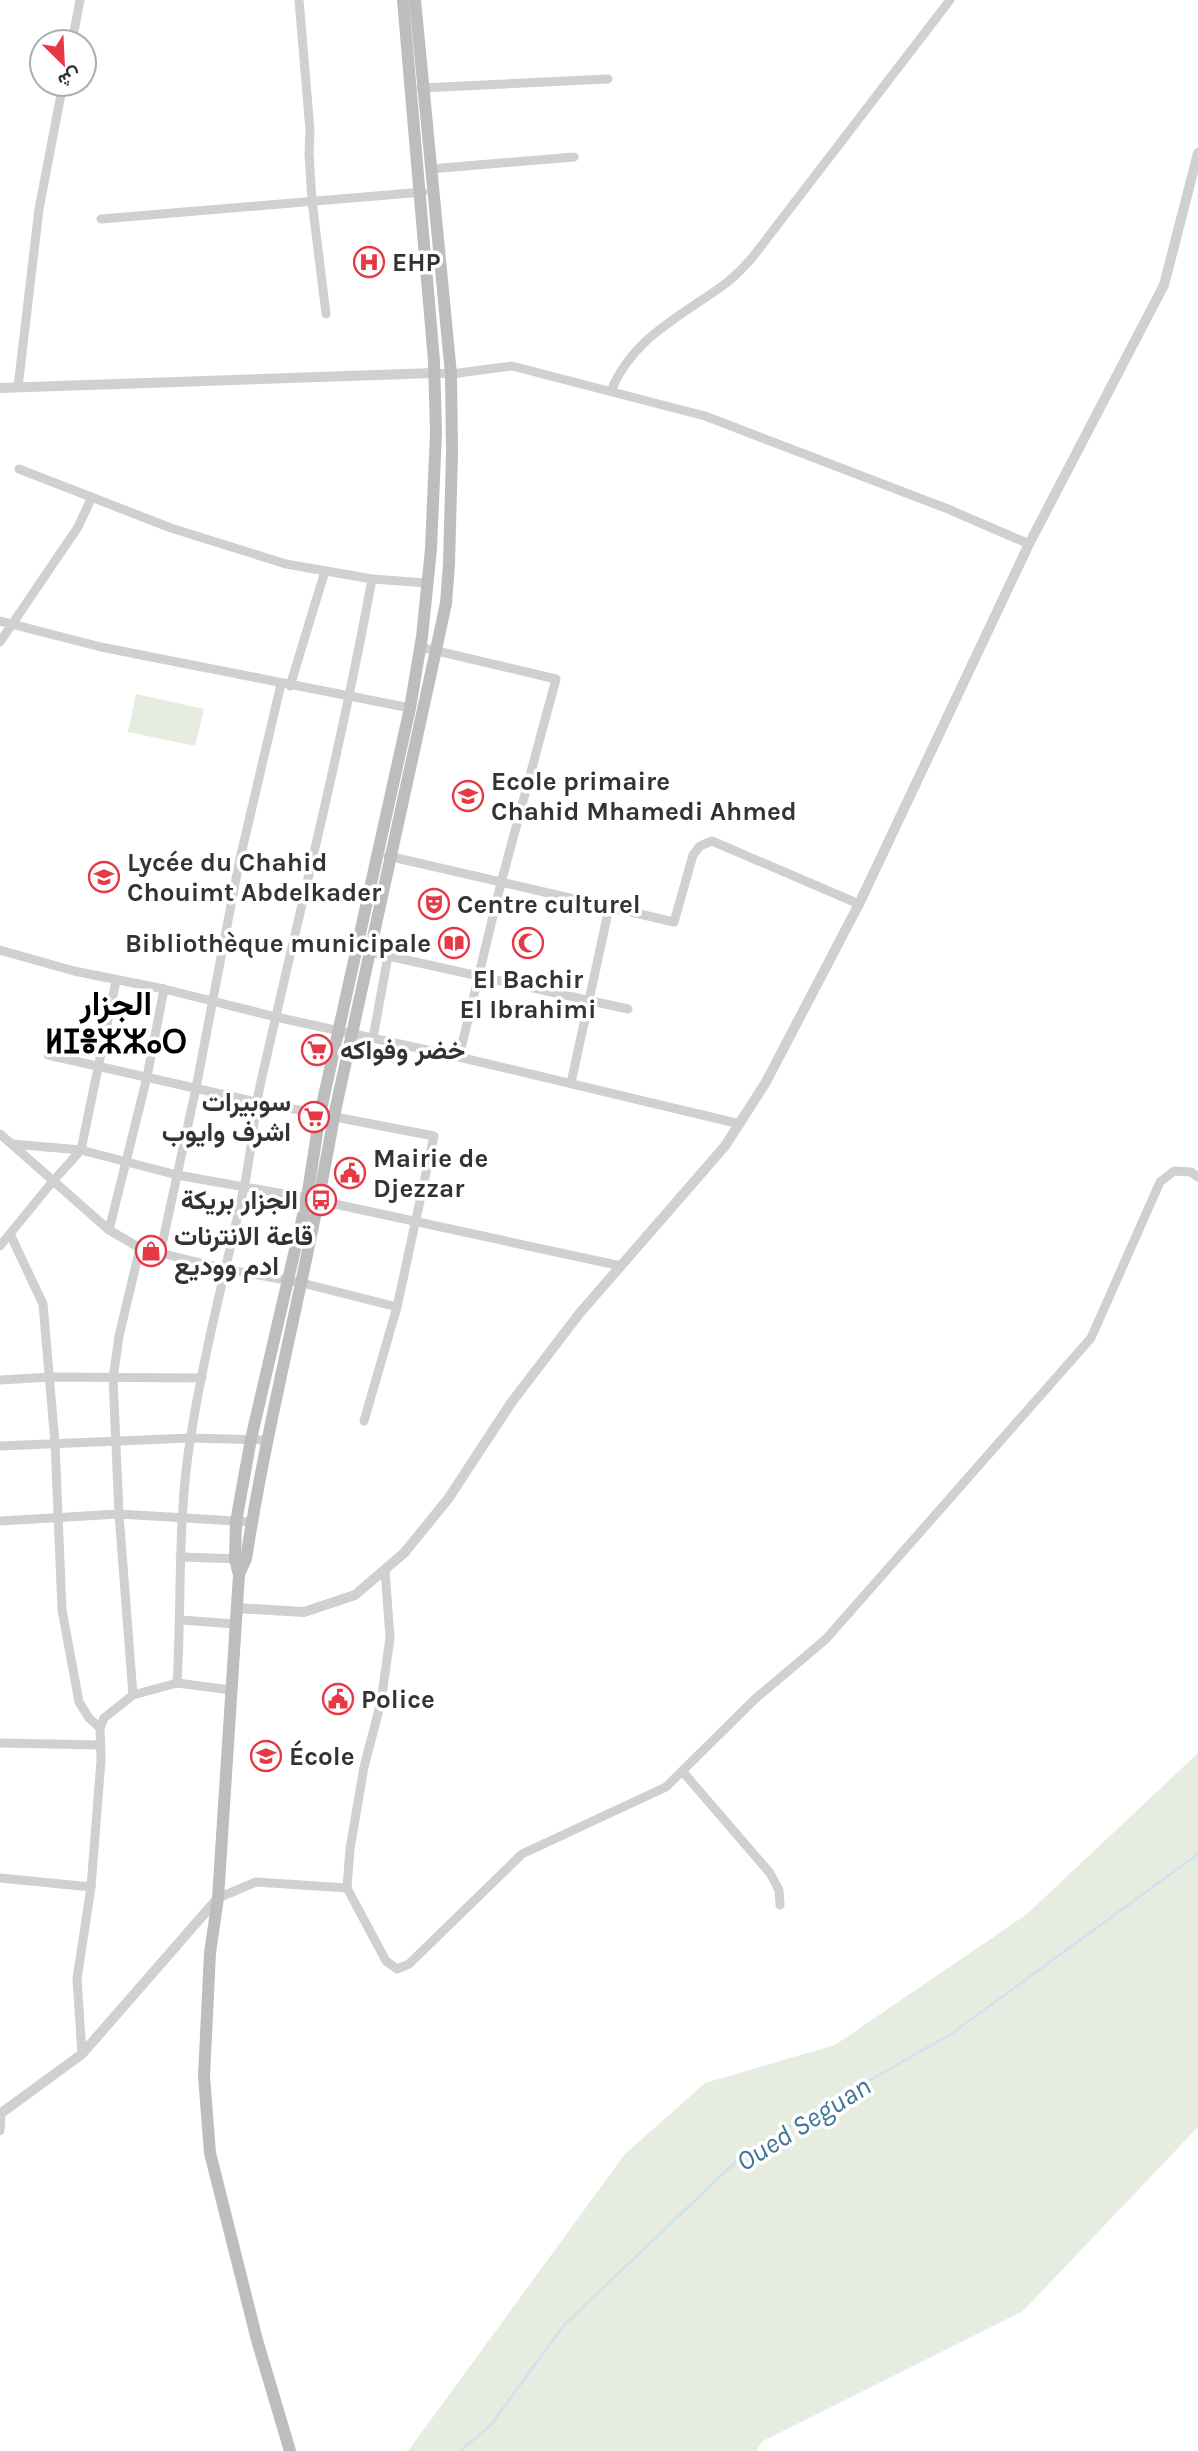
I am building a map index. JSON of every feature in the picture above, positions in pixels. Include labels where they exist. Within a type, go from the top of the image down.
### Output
[{"type":"main road","points":[[290,2451],[247,2304],[210,2152],[204,2076],[210,1953],[218,1898],[230,1690],[241,1559],[252,1522],[295,1282],[446,603],[452,453],[451,374],[426,192],[430,169],[403,0]]},
{"type":"main road","points":[[313,1200],[320,1114],[410,708],[427,583],[436,432],[426,192],[417,89],[415,0]]},
{"type":"main road","points":[[241,1559],[236,1522],[251,1439],[295,1282]]},
{"type":"street","points":[[75,28],[80,0]]},
{"type":"street","points":[[299,0],[310,130],[312,201],[326,314]]},
{"type":"street","points":[[611,391],[618,372],[644,340],[731,279],[752,258],[950,0]]},
{"type":"street","points":[[417,89],[608,79]]},
{"type":"street","points":[[18,387],[39,209],[61,98]]},
{"type":"street","points":[[236,1608],[304,1612],[355,1595],[404,1553],[448,1499],[511,1403],[579,1314],[725,1146],[740,1124],[766,1082],[859,904],[1029,544],[1164,285],[1198,153]]},
{"type":"street","points":[[430,169],[574,157]]},
{"type":"street","points":[[101,219],[426,192]]},
{"type":"street","points":[[0,388],[451,374],[512,366],[705,416],[947,509],[1029,544]]},
{"type":"street","points":[[19,469],[171,528],[286,564],[372,579],[427,583]]},
{"type":"street","points":[[0,642],[78,527],[92,497]]},
{"type":"street","points":[[160,1254],[214,1001],[239,863],[285,685],[325,571]]},
{"type":"street","points":[[177,1683],[181,1620],[180,1557],[190,1437],[244,1188],[257,1102],[350,697],[372,579]]},
{"type":"street","points":[[0,621],[101,648],[410,708]]},
{"type":"street","points":[[420,646],[556,679],[501,883],[459,1057]]},
{"type":"street","points":[[376,853],[674,922],[693,855],[700,846],[712,841],[859,904]]},
{"type":"street","points":[[570,1083],[609,908]]},
{"type":"street","points":[[0,950],[116,981],[164,989],[740,1124]]},
{"type":"street","points":[[370,952],[628,1009]]},
{"type":"street","points":[[373,1038],[388,956]]},
{"type":"street","points":[[0,1247],[81,1150],[116,981]]},
{"type":"street","points":[[109,1230],[147,1077],[164,989]]},
{"type":"street","points":[[48,1055],[257,1102],[434,1136],[397,1307],[364,1421]]},
{"type":"street","points":[[0,1133],[109,1230],[140,1248],[397,1307]]},
{"type":"street","points":[[12,1144],[81,1150],[177,1175],[313,1200],[621,1266]]},
{"type":"street","points":[[385,1570],[390,1639],[380,1702],[364,1767],[347,1888],[386,1961],[397,1969],[409,1964],[522,1854],[666,1787],[755,1699],[826,1639],[1091,1338],[1160,1182],[1174,1171],[1191,1172],[1198,1177]]},
{"type":"street","points":[[10,1234],[43,1304],[51,1377],[62,1610],[79,1702],[89,1718],[100,1728]]},
{"type":"street","points":[[133,1695],[119,1514],[113,1378],[119,1336],[140,1248]]},
{"type":"street","points":[[0,1380],[51,1377],[202,1378]]},
{"type":"street","points":[[0,1446],[190,1437],[267,1440]]},
{"type":"street","points":[[0,1521],[119,1514],[182,1520],[252,1522]]},
{"type":"street","points":[[180,1557],[241,1559]]},
{"type":"street","points":[[181,1620],[235,1624]]},
{"type":"street","points":[[82,2054],[77,1979],[91,1887],[100,1728],[104,1718],[133,1695],[177,1683],[230,1690]]},
{"type":"street","points":[[0,1743],[101,1745]]},
{"type":"street","points":[[684,1772],[769,1873],[779,1890],[780,1905]]},
{"type":"street","points":[[0,1878],[91,1887]]},
{"type":"street","points":[[0,2131],[0,2114],[82,2054],[218,1898],[257,1882],[347,1888]]},
{"type":"shaded area","points":[[136,694],[204,709],[195,746],[128,732]]},
{"type":"shaded area","points":[[1198,1753],[1198,2127],[1023,2311],[763,2441],[756,2451],[408,2451],[625,2154],[705,2083],[835,2045],[1027,1914]]},
{"type":"waterway","name":"Oued Seguan","points":[[460,2451],[490,2426],[564,2325],[748,2150],[951,2034],[1198,1854]]},
{"type":"place","name":"EHP","points":[[369,262]]},
{"type":"place","name":"Ecole primaire Chahid Mhamedi Ahmed","points":[[468,796]]},
{"type":"place","name":"Lycée du Chahid Chouimt Abdelkader","points":[[104,877]]},
{"type":"place","name":"Centre culturel","points":[[434,904]]},
{"type":"place","name":"Bibliothèque municipale","points":[[454,943]]},
{"type":"place","name":"El Bachir El Ibrahimi","points":[[528,943]]},
{"type":"place","name":"خضر وفواكه","points":[[317,1050]]},
{"type":"place","name":"سوبيرات اشرف وايوب","points":[[314,1117]]},
{"type":"place","name":"Mairie de Djezzar","points":[[350,1173]]},
{"type":"place","name":"الجزار بريكة","points":[[321,1200]]},
{"type":"place","name":"قاعة الانترنات ادم ووديع","points":[[151,1251]]},
{"type":"place","name":"Police","points":[[338,1699]]},
{"type":"place","name":"École","points":[[266,1756]]},
{"type":"district","name":"الجزار ⵍⵊⴻⵣⵣⴰⵔ","points":[[116,1022]]}]
